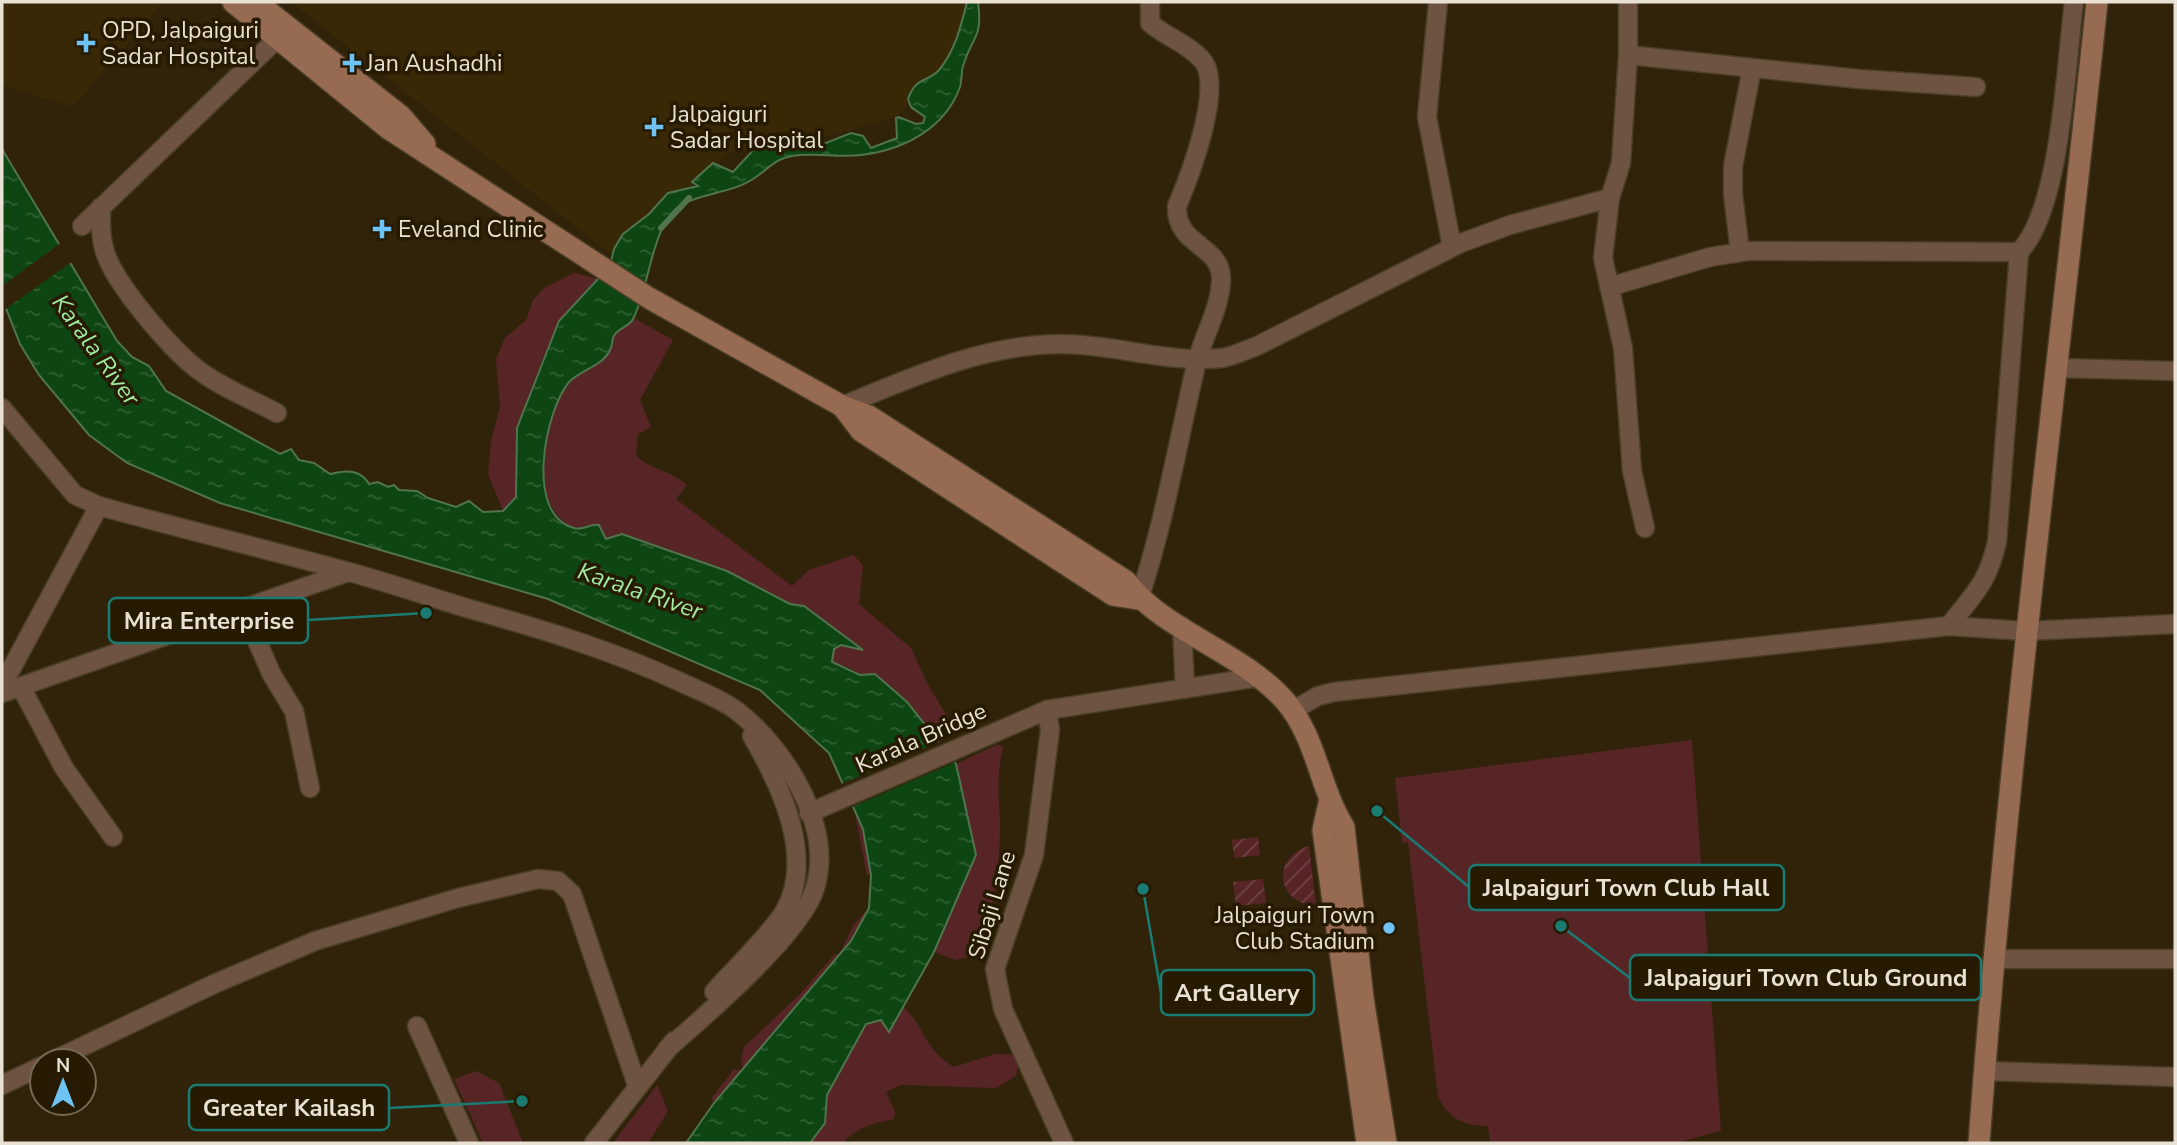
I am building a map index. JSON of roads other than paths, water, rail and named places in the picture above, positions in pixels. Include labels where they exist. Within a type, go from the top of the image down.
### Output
[{"type":"street","points":[[233,2],[388,129],[438,158],[649,298],[842,406],[861,430],[1114,595],[1139,599],[1259,677],[1292,711],[1315,751],[1329,803],[1344,827],[1363,998],[1386,1143]]},
{"type":"street","points":[[256,2],[401,116],[438,158]]},
{"type":"street","points":[[1139,599],[1176,462],[1198,359],[1222,277],[1213,257],[1185,235],[1176,218],[1177,206],[1206,124],[1207,70],[1198,56],[1150,23],[1147,11],[1150,2]]},
{"type":"street","points":[[1438,2],[1427,117],[1452,247]]},
{"type":"street","points":[[1628,2],[1628,55],[1621,163],[1610,198],[1603,258],[1623,348],[1632,471],[1645,528]]},
{"type":"street","points":[[1949,626],[1990,572],[1997,542],[2020,252],[2036,230],[2043,213],[2056,144],[2074,2]]},
{"type":"street","points":[[1979,1143],[2025,631],[2059,368],[2097,2]]},
{"type":"street","points":[[82,226],[278,38]]},
{"type":"street","points":[[1628,55],[1976,87]]},
{"type":"street","points":[[1740,253],[1733,194],[1733,166],[1752,68]]},
{"type":"street","points":[[842,406],[957,360],[1021,346],[1089,345],[1198,359],[1225,358],[1257,345],[1452,247],[1510,225],[1610,198]]},
{"type":"street","points":[[101,207],[101,232],[106,256],[121,281],[160,332],[198,370],[277,413]]},
{"type":"street","points":[[1609,287],[1710,257],[1740,253],[2020,252]]},
{"type":"street","points":[[2059,368],[2175,371]]},
{"type":"street","points":[[2,410],[75,495],[99,506],[348,572],[593,646],[654,670],[735,709],[782,761],[815,811],[820,860],[815,891],[809,905],[764,957],[667,1049]]},
{"type":"street","points":[[2,685],[99,506]]},
{"type":"street","points":[[2,694],[348,572]]},
{"type":"street","points":[[251,606],[257,641],[272,675],[294,712],[310,788]]},
{"type":"street","points":[[1292,711],[1318,696],[1334,692],[1949,626],[2025,631],[2175,624]]},
{"type":"street","points":[[1182,626],[1185,689]]},
{"type":"street","name":"Karala Bridge","points":[[815,811],[1044,711],[1259,677]]},
{"type":"street","points":[[21,687],[64,768],[113,837]]},
{"type":"street","points":[[594,1143],[637,1085],[775,924],[795,886],[797,858],[787,817],[760,749],[735,709]]},
{"type":"street","name":"Sibaji Lane","points":[[1044,711],[1050,730],[1034,855],[995,969],[1003,1009],[1065,1143]]},
{"type":"street","points":[[1329,803],[1318,839],[1327,909],[1367,1143]]},
{"type":"street","points":[[81,1047],[214,984],[315,941],[457,898],[549,877],[566,886],[572,894],[637,1085]]},
{"type":"street","points":[[1994,958],[2175,959]]},
{"type":"street","points":[[417,1026],[469,1143]]},
{"type":"street","points":[[1984,1071],[2175,1077]]},
{"type":"street","points":[[2,1085],[28,1073]]},
{"type":"water","name":"Karala River","points":[[967,2],[978,2],[979,24],[976,37],[966,56],[960,87],[944,115],[921,135],[892,148],[861,155],[787,157],[747,182],[692,200],[672,213],[658,240],[633,319],[615,334],[610,350],[602,360],[569,382],[560,396],[547,438],[544,484],[549,504],[558,519],[577,529],[599,525],[606,539],[622,534],[727,571],[790,604],[804,606],[863,650],[841,645],[834,649],[832,662],[860,675],[875,674],[907,702],[956,764],[976,855],[934,952],[889,1032],[881,1020],[866,1024],[827,1095],[825,1123],[810,1143],[686,1143],[714,1103],[851,941],[869,908],[871,875],[863,829],[829,753],[760,690],[548,599],[220,503],[127,463],[89,435],[39,375],[20,344],[2,298],[2,149],[117,341],[132,357],[149,366],[166,391],[280,454],[291,449],[299,460],[314,463],[330,474],[357,473],[369,484],[378,482],[388,487],[394,485],[399,490],[417,491],[428,498],[456,507],[469,501],[483,512],[503,511],[516,497],[517,428],[559,321],[610,266],[614,249],[623,234],[649,214],[668,193],[698,186],[692,182],[713,163],[733,172],[757,146],[782,134],[807,145],[826,143],[851,133],[863,136],[871,148],[897,138],[896,118],[916,124],[923,123],[925,117],[911,107],[908,99],[915,86],[935,74],[945,63],[957,38]]},
{"type":"waterway","points":[[661,228],[689,198]]},
{"type":"place","name":"OPD, Jalpaiguri Sadar Hospital","points":[[86,43]]},
{"type":"place","name":"Jan Aushadhi","points":[[352,63]]},
{"type":"place","name":"Jalpaiguri Sadar Hospital","points":[[654,127]]},
{"type":"place","name":"Eveland Clinic","points":[[382,229]]},
{"type":"place","name":"Mira Enterprise","points":[[426,613]]},
{"type":"place","name":"Jalpaiguri Town Club Hall","points":[[1377,811]]},
{"type":"place","name":"Art Gallery","points":[[1143,889]]},
{"type":"place","name":"Jalpaiguri Town Club Ground","points":[[1561,926]]},
{"type":"place","name":"Jalpaiguri Town Club Stadium","points":[[1389,928]]},
{"type":"place","name":"Greater Kailash","points":[[522,1101]]}]
